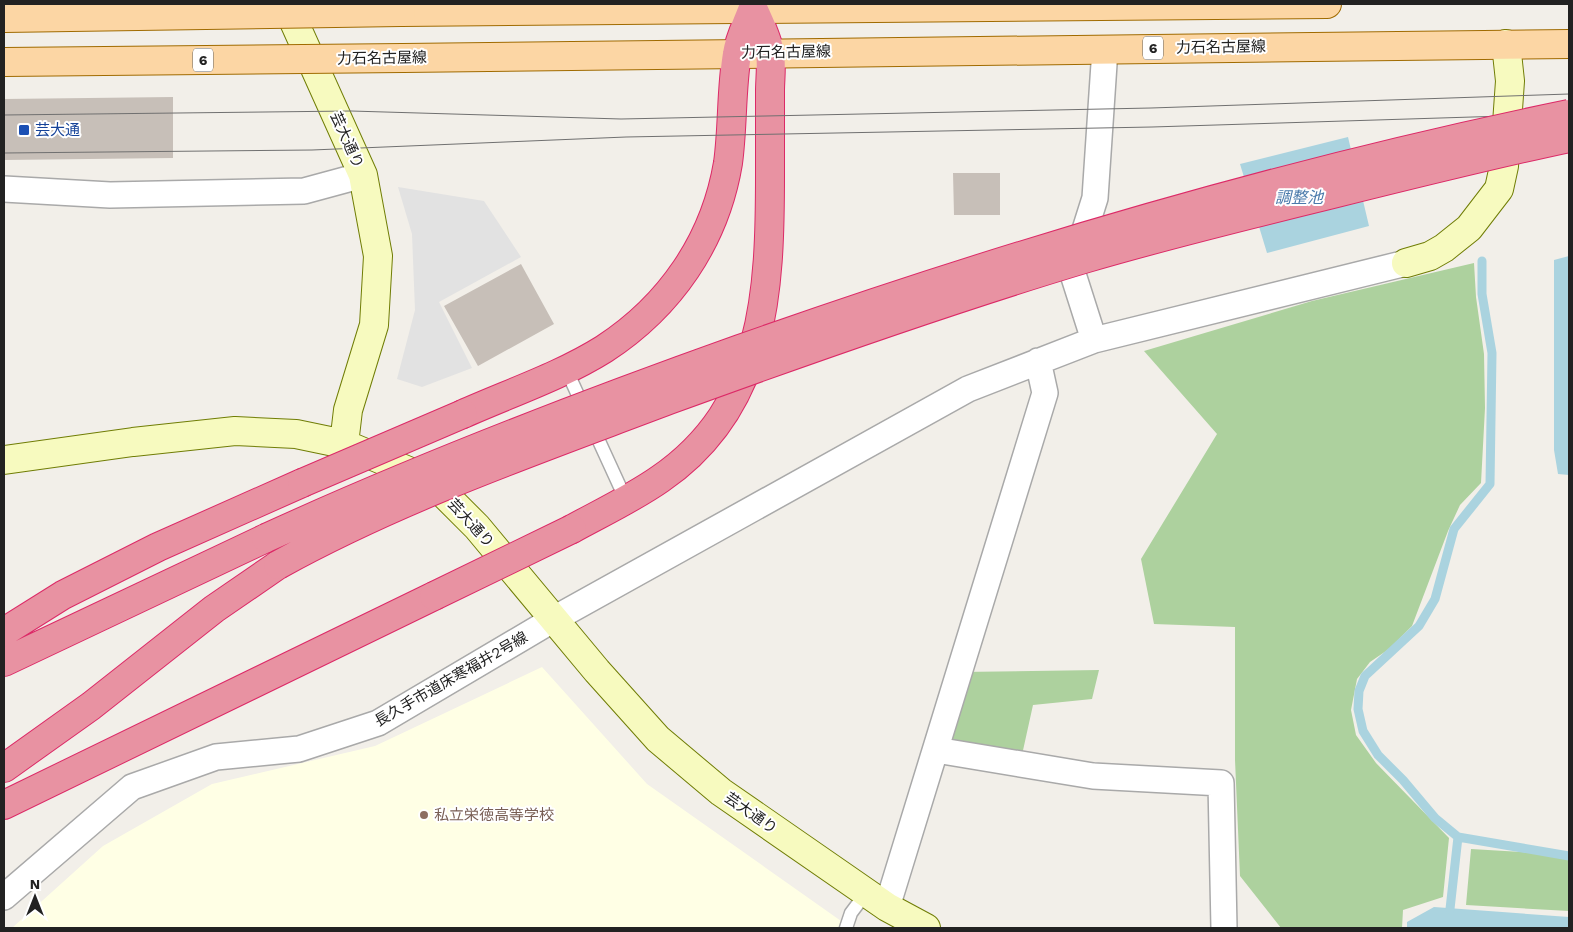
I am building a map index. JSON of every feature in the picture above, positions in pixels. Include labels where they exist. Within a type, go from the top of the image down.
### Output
[{"type":"highway","points":[[4,632],[63,595],[132,560],[302,483],[566,368],[602,350],[634,328],[662,302],[686,272],[704,238],[719,202],[728,164],[733,125],[737,53],[753,6]]},
{"type":"highway","points":[[4,804],[572,529],[661,479],[690,455],[710,434],[735,398],[751,360],[761,324],[770,239],[770,53],[753,6]]},
{"type":"highway","points":[[4,662],[352,498],[559,415],[834,316],[960,274],[1217,198],[1425,146],[1569,114]]},
{"type":"highway","points":[[4,768],[91,706],[214,609],[278,565],[324,540],[371,519],[566,439],[838,339],[1084,259],[1192,229],[1569,138]]},
{"type":"main road","points":[[4,18],[753,6],[1327,4]]},
{"type":"main road","name":"力石名古屋線","points":[[4,62],[1569,44]]},
{"type":"street","name":"芸大通り","points":[[286,4],[363,176],[378,256],[374,325],[348,410],[344,444],[430,480],[477,527],[658,739],[721,792],[876,900],[926,928]]},
{"type":"street","points":[[1406,262],[1430,256],[1444,248],[1469,228],[1499,189],[1504,166],[1510,81],[1506,44]]},
{"type":"street","points":[[1094,340],[1072,271],[1095,198],[1106,48]]},
{"type":"street","points":[[4,189],[110,194],[304,191],[363,176]]},
{"type":"street","name":"長久手市道床寒福井2号線","points":[[4,897],[132,787],[216,757],[299,749],[378,723],[554,619],[968,388],[1094,340],[1406,262]]},
{"type":"street","points":[[876,900],[936,750],[1045,393],[1038,361]]},
{"type":"street","points":[[4,460],[133,442],[235,431],[296,434],[344,444]]},
{"type":"street","points":[[936,750],[1093,776],[1221,783],[1224,928]]},
{"type":"lane","points":[[566,368],[626,500]]},
{"type":"lane","points":[[846,928],[851,914],[876,900]]},
{"type":"shaded area","points":[[398,187],[484,201],[521,257],[439,302],[472,368],[422,387],[397,379],[415,310],[412,234]]},
{"type":"shaded area","name":"私立栄徳高等学校","points":[[542,667],[647,784],[851,928],[12,928],[103,846],[212,784],[375,746]]},
{"type":"green space","points":[[1474,263],[1476,297],[1484,354],[1485,408],[1481,483],[1460,505],[1448,531],[1412,626],[1389,649],[1370,662],[1357,679],[1351,710],[1356,735],[1376,763],[1449,838],[1443,897],[1403,910],[1402,928],[1281,928],[1240,876],[1235,760],[1235,627],[1154,624],[1141,559],[1217,434],[1144,351],[1312,301]]},
{"type":"green space","points":[[1099,670],[1092,699],[1033,705],[1020,764],[936,750],[960,672]]},
{"type":"green space","points":[[1471,849],[1569,855],[1569,911],[1466,905]]},
{"type":"water","name":"調整池","points":[[1348,137],[1369,226],[1267,253],[1240,164]]},
{"type":"water","points":[[1569,256],[1569,475],[1558,474],[1554,450],[1554,260]]},
{"type":"water","points":[[1434,907],[1569,917],[1569,928],[1407,928],[1407,922]]},
{"type":"building","points":[[173,97],[173,158],[4,160],[4,99]]},
{"type":"building","points":[[953,173],[1000,173],[1000,215],[954,215]]},
{"type":"building","points":[[521,264],[554,324],[478,366],[444,306]]},
{"type":"waterway","points":[[1450,909],[1458,837],[1435,818],[1403,780],[1378,755],[1363,731],[1358,709],[1359,691],[1365,676],[1419,626],[1435,599],[1454,529],[1490,484],[1492,353],[1482,294],[1482,261]]},
{"type":"waterway","points":[[1458,837],[1569,856]]},
{"type":"tram line","points":[[4,115],[351,111],[621,119],[1151,108],[1569,94]]},
{"type":"tram line","points":[[4,153],[312,150],[626,137],[1152,127],[1569,114]]},
{"type":"place","name":"芸大通","points":[[24,130]]},
{"type":"place","name":"私立栄徳高等学校","points":[[424,815]]}]
